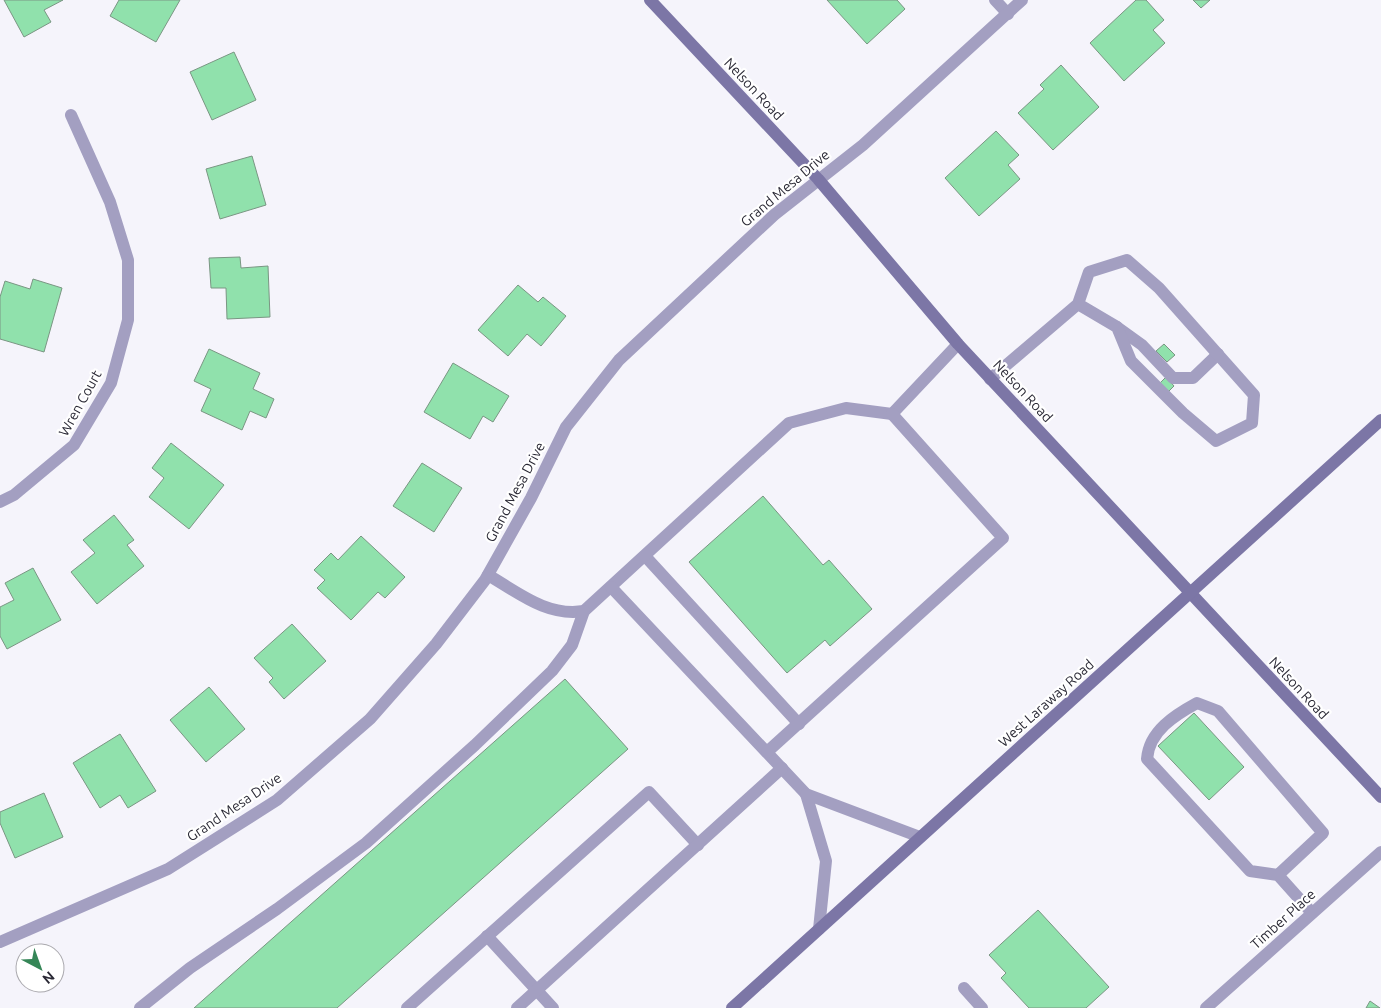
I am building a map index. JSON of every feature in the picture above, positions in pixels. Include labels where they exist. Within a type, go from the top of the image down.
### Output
[{"type":"street","name":"Nelson Road","points":[[650,0],[818,179],[958,344],[1381,797]]},
{"type":"street","points":[[995,0],[1008,14]]},
{"type":"street","name":"Grand Mesa Drive","points":[[0,942],[168,869],[277,800],[370,719],[436,644],[488,576],[531,498],[566,427],[619,360],[774,215],[863,145],[1022,0]]},
{"type":"street","name":"Wren Court","points":[[0,502],[14,495],[74,445],[111,384],[128,320],[128,260],[110,202],[71,115]]},
{"type":"street","points":[[990,378],[1078,304],[1089,272],[1127,260],[1159,288],[1254,395],[1252,423],[1216,441],[1183,414],[1131,361],[1117,327]]},
{"type":"street","points":[[1078,304],[1117,327],[1142,345],[1173,378],[1193,378],[1218,354]]},
{"type":"street","points":[[892,414],[958,344]]},
{"type":"street","points":[[140,1008],[190,968],[277,909],[366,843],[476,745],[552,671],[572,645],[584,611],[789,423],[846,408],[892,414],[1003,538],[767,752]]},
{"type":"street","name":"West Laraway Road","points":[[732,1008],[1381,420]]},
{"type":"street","points":[[645,556],[799,724]]},
{"type":"street","points":[[488,576],[542,606],[566,614],[584,611]]},
{"type":"street","points":[[611,587],[806,794],[826,860],[819,929]]},
{"type":"street","points":[[1278,875],[1323,833],[1218,711],[1197,703],[1172,717],[1148,745],[1147,758],[1250,871],[1278,875],[1312,913]]},
{"type":"street","points":[[517,1008],[782,768]]},
{"type":"street","points":[[407,1008],[649,792],[698,845]]},
{"type":"street","points":[[806,794],[920,838]]},
{"type":"street","name":"Timber Place","points":[[1206,1008],[1381,852]]},
{"type":"street","points":[[487,936],[553,1008]]},
{"type":"street","points":[[964,988],[982,1008]]},
{"type":"building","points":[[4,0],[63,0],[44,10],[51,22],[24,37]]},
{"type":"building","points":[[119,0],[180,0],[156,42],[110,16]]},
{"type":"building","points":[[827,0],[897,0],[905,9],[867,44]]},
{"type":"building","points":[[1136,0],[1146,0],[1164,20],[1153,30],[1165,43],[1124,81],[1090,43]]},
{"type":"building","points":[[1193,0],[1210,0],[1201,8]]},
{"type":"building","points":[[234,52],[256,100],[212,120],[190,72]]},
{"type":"building","points":[[1061,65],[1099,107],[1053,150],[1018,113],[1044,89],[1040,85]]},
{"type":"building","points":[[996,131],[1019,155],[1008,165],[1020,179],[979,216],[945,178]]},
{"type":"building","points":[[252,156],[266,205],[220,219],[206,169]]},
{"type":"building","points":[[240,257],[241,268],[268,266],[270,317],[227,319],[226,288],[211,288],[209,258]]},
{"type":"building","points":[[33,279],[62,288],[44,352],[0,339],[0,297],[5,281],[30,289]]},
{"type":"building","points":[[518,285],[538,302],[543,297],[566,316],[541,346],[527,334],[508,356],[478,330]]},
{"type":"building","points":[[1164,344],[1175,355],[1167,362],[1156,351]]},
{"type":"building","points":[[209,349],[260,373],[253,389],[274,399],[266,418],[250,411],[242,430],[201,411],[211,389],[194,381]]},
{"type":"building","points":[[453,363],[509,396],[493,422],[483,416],[470,439],[424,412]]},
{"type":"building","points":[[1166,377],[1174,386],[1166,394],[1158,385]]},
{"type":"building","points":[[171,443],[224,485],[189,529],[149,497],[164,478],[152,468]]},
{"type":"building","points":[[422,463],[462,488],[434,532],[393,506]]},
{"type":"building","points":[[763,496],[823,565],[829,560],[872,609],[830,646],[825,640],[787,673],[689,562]]},
{"type":"building","points":[[114,515],[134,540],[127,545],[144,566],[97,604],[71,572],[95,553],[83,540]]},
{"type":"building","points":[[361,536],[405,577],[385,598],[378,592],[351,620],[317,588],[325,580],[314,570],[331,553],[338,560]]},
{"type":"building","points":[[33,568],[61,620],[7,649],[0,636],[0,607],[14,600],[5,583]]},
{"type":"building","points":[[292,624],[326,661],[284,699],[269,682],[273,678],[254,658]]},
{"type":"building","points":[[565,679],[628,749],[337,1008],[194,1008]]},
{"type":"building","points":[[209,687],[245,729],[206,762],[170,720]]},
{"type":"building","points":[[1194,713],[1244,767],[1209,800],[1158,746]]},
{"type":"building","points":[[120,734],[156,791],[128,808],[120,795],[100,808],[73,763]]},
{"type":"building","points":[[44,793],[63,837],[15,858],[0,823],[0,812]]},
{"type":"building","points":[[1038,910],[1109,987],[1086,1008],[1029,1008],[1001,978],[1006,973],[989,955]]},
{"type":"building","points":[[1370,1001],[1380,1008],[1366,1008]]}]
